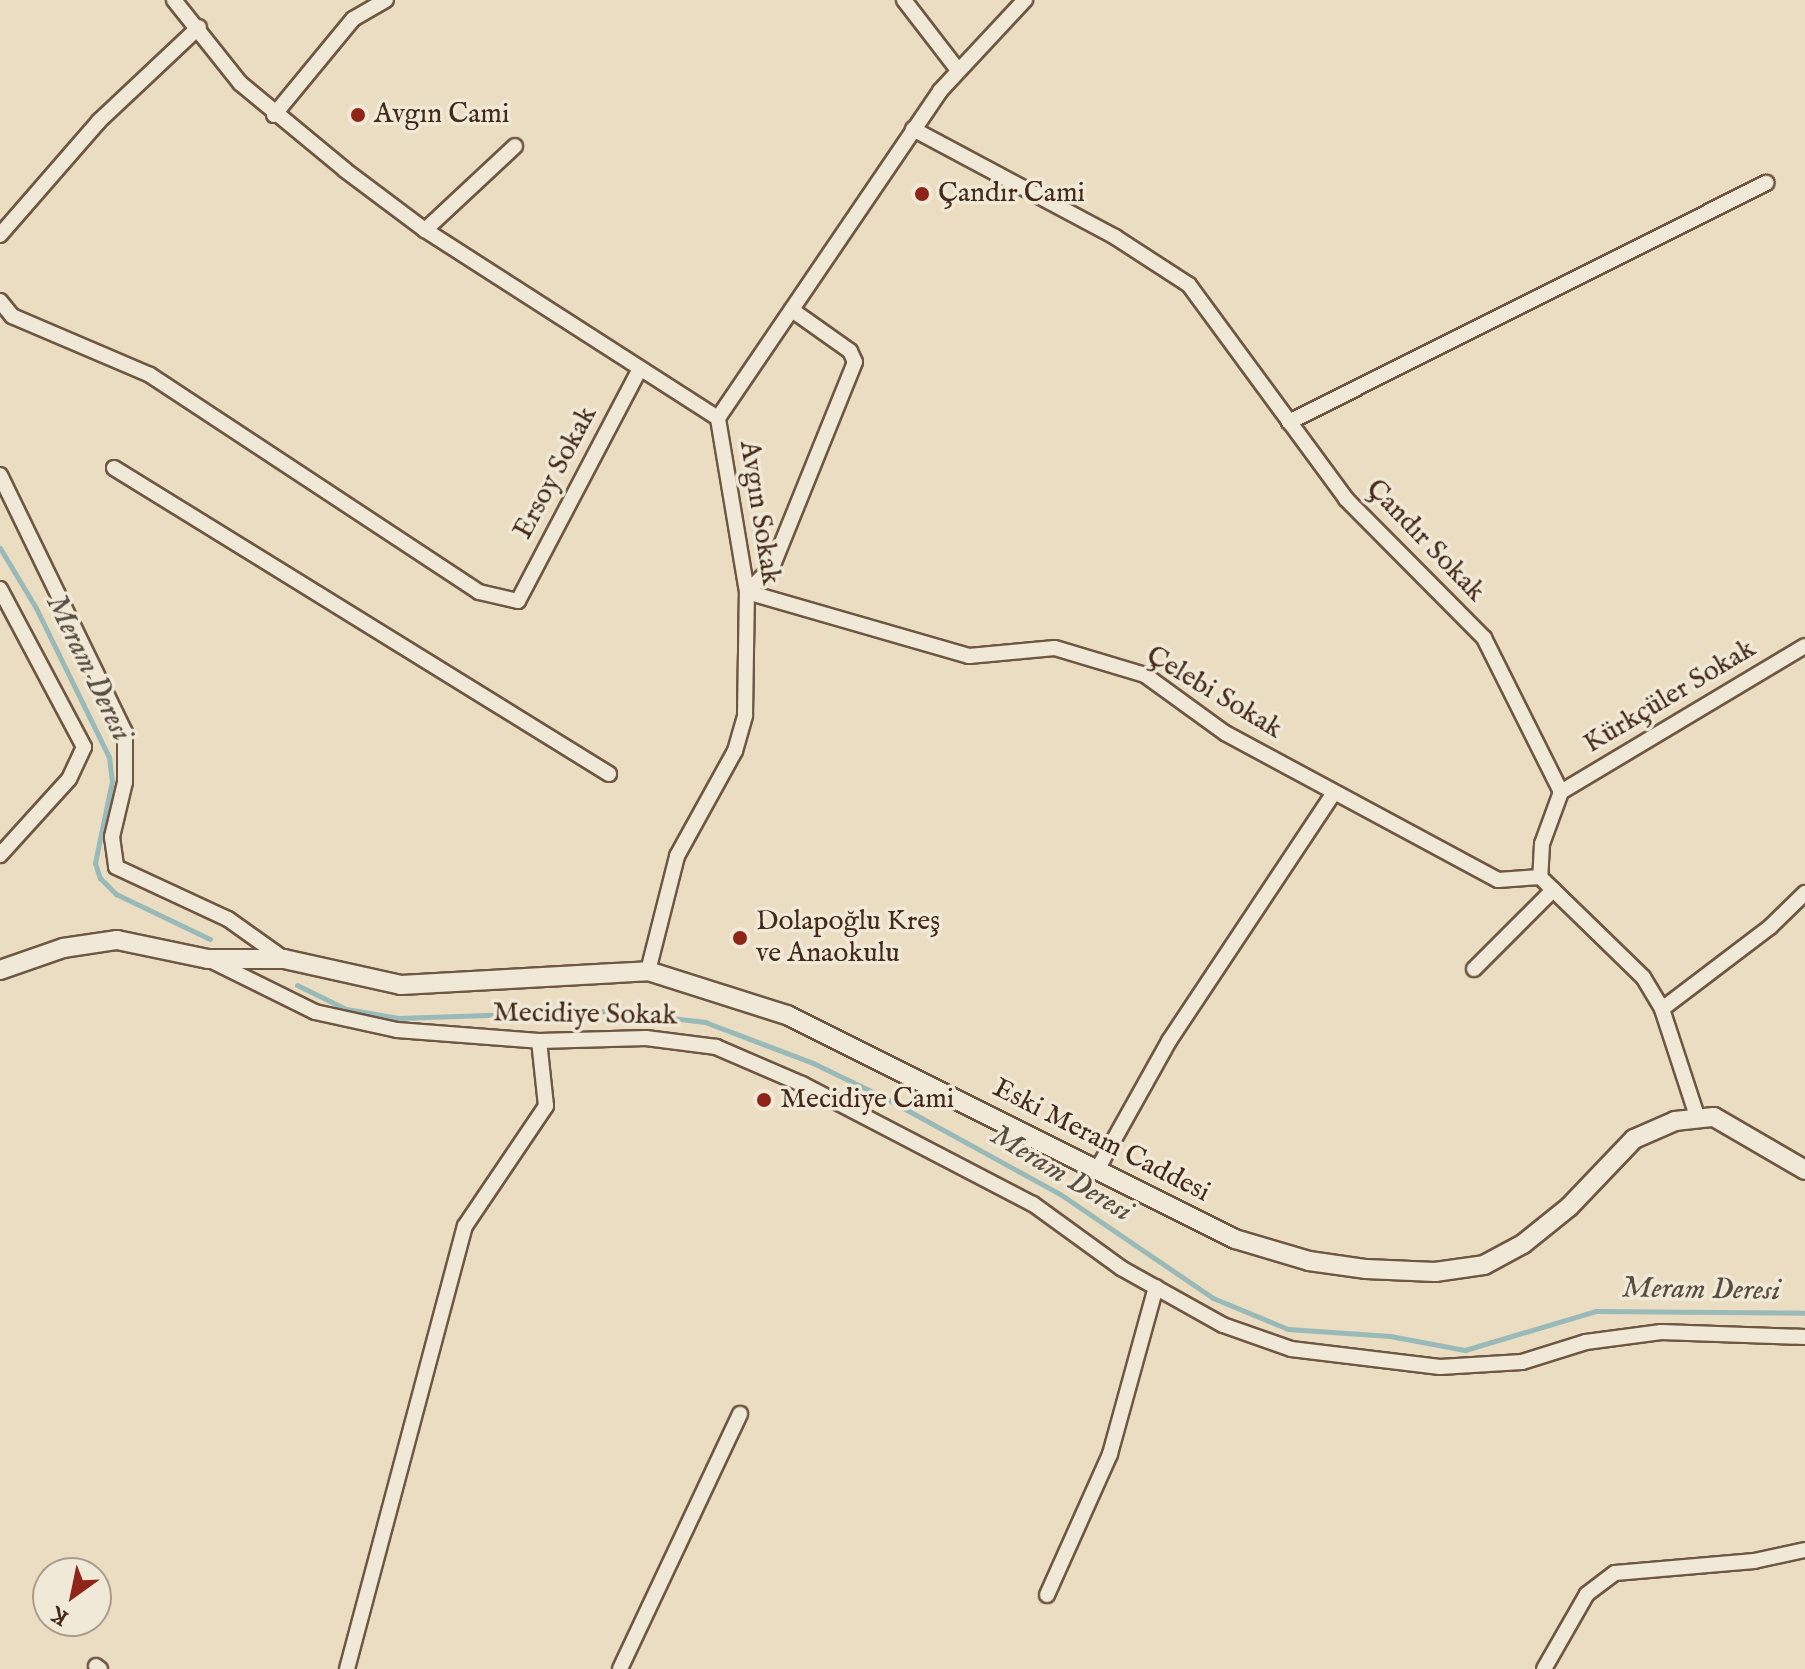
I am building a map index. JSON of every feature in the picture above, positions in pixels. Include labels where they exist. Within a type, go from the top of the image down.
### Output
[{"type":"street","points":[[174,0],[199,27],[240,83],[274,115],[425,230],[718,418]]},
{"type":"street","points":[[274,115],[353,19],[386,0]]},
{"type":"street","points":[[904,0],[958,70]]},
{"type":"street","name":"Avgın Sokak","points":[[648,971],[677,856],[735,751],[745,715],[747,592],[718,418],[913,129],[958,70],[1025,0]]},
{"type":"street","points":[[0,235],[99,121],[199,27]]},
{"type":"street","name":"Çandır Sokak","points":[[913,129],[1115,237],[1189,285],[1346,499],[1484,638],[1561,792]]},
{"type":"street","points":[[425,230],[515,146]]},
{"type":"street","points":[[1289,422],[1766,183]]},
{"type":"street","name":"Ersoy Sokak","points":[[0,301],[12,316],[150,375],[479,592],[518,601],[640,369]]},
{"type":"street","points":[[747,592],[772,567],[855,362],[850,351],[792,310]]},
{"type":"street","points":[[114,468],[609,774]]},
{"type":"street","points":[[0,475],[125,732],[125,782],[112,837],[116,867],[228,919],[284,959]]},
{"type":"street","points":[[0,589],[84,747],[69,779],[0,855]]},
{"type":"street","name":"Çelebi Sokak","points":[[747,592],[969,656],[1055,648],[1145,675],[1225,733],[1498,880],[1540,877]]},
{"type":"street","name":"Kürkçüler Sokak","points":[[1561,792],[1805,646]]},
{"type":"street","points":[[1561,792],[1542,844],[1540,877],[1643,977],[1662,1009],[1698,1119]]},
{"type":"street","points":[[1097,1170],[1169,1041],[1334,793]]},
{"type":"street","points":[[1474,969],[1553,890]]},
{"type":"street","points":[[1662,1009],[1770,927],[1805,893]]},
{"type":"street","name":"Eski Meram Caddesi","points":[[0,970],[63,948],[103,941],[142,943],[208,959],[307,962],[430,986],[648,971],[787,1015],[1235,1239],[1309,1261],[1435,1272],[1484,1265],[1523,1244],[1569,1207],[1634,1139],[1675,1121],[1714,1117],[1805,1170]]},
{"type":"street","name":"Mecidiye Sokak","points":[[208,959],[315,1012],[397,1030],[539,1041],[646,1038],[716,1047],[802,1084],[1033,1204],[1156,1287],[1223,1325],[1291,1349],[1440,1367],[1522,1362],[1586,1342],[1661,1332],[1805,1337]]},
{"type":"street","points":[[347,1669],[465,1226],[546,1106],[539,1041]]},
{"type":"street","points":[[1047,1595],[1110,1454],[1156,1287]]},
{"type":"street","points":[[620,1669],[740,1414]]},
{"type":"street","points":[[1544,1669],[1587,1594],[1615,1573],[1754,1561],[1805,1550]]},
{"type":"waterway","name":"Meram Deresi","points":[[0,548],[36,608],[109,757],[112,781],[95,863],[100,878],[116,894],[210,939]]},
{"type":"waterway","name":"Meram Deresi","points":[[297,985],[346,1009],[398,1018],[611,1011],[705,1022],[813,1063],[887,1099],[1060,1194],[1213,1298],[1288,1329],[1390,1336],[1465,1350],[1596,1311],[1805,1313]]},
{"type":"place","name":"Avgın Cami","points":[[358,115]]},
{"type":"place","name":"Çandır Cami","points":[[922,194]]},
{"type":"place","name":"Dolapoğlu Kreş ve Anaokulu","points":[[740,938]]},
{"type":"place","name":"Mecidiye Cami","points":[[764,1100]]}]
